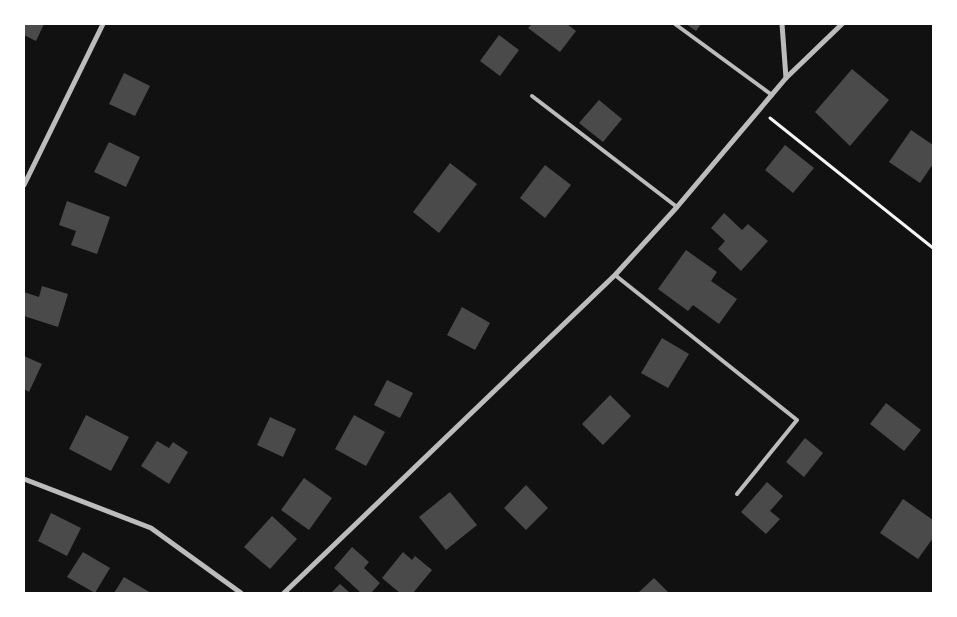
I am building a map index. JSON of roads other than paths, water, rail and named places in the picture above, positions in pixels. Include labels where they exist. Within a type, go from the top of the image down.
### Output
[{"type":"street","points":[[24,184],[103,24]]},
{"type":"street","points":[[782,24],[786,78]]},
{"type":"street","points":[[284,593],[615,275],[677,206],[786,78],[842,24]]},
{"type":"street","points":[[24,479],[151,528],[241,593]]},
{"type":"lane","points":[[675,24],[772,95]]},
{"type":"lane","points":[[532,96],[677,206]]},
{"type":"lane","points":[[615,275],[797,420],[737,494]]}]
